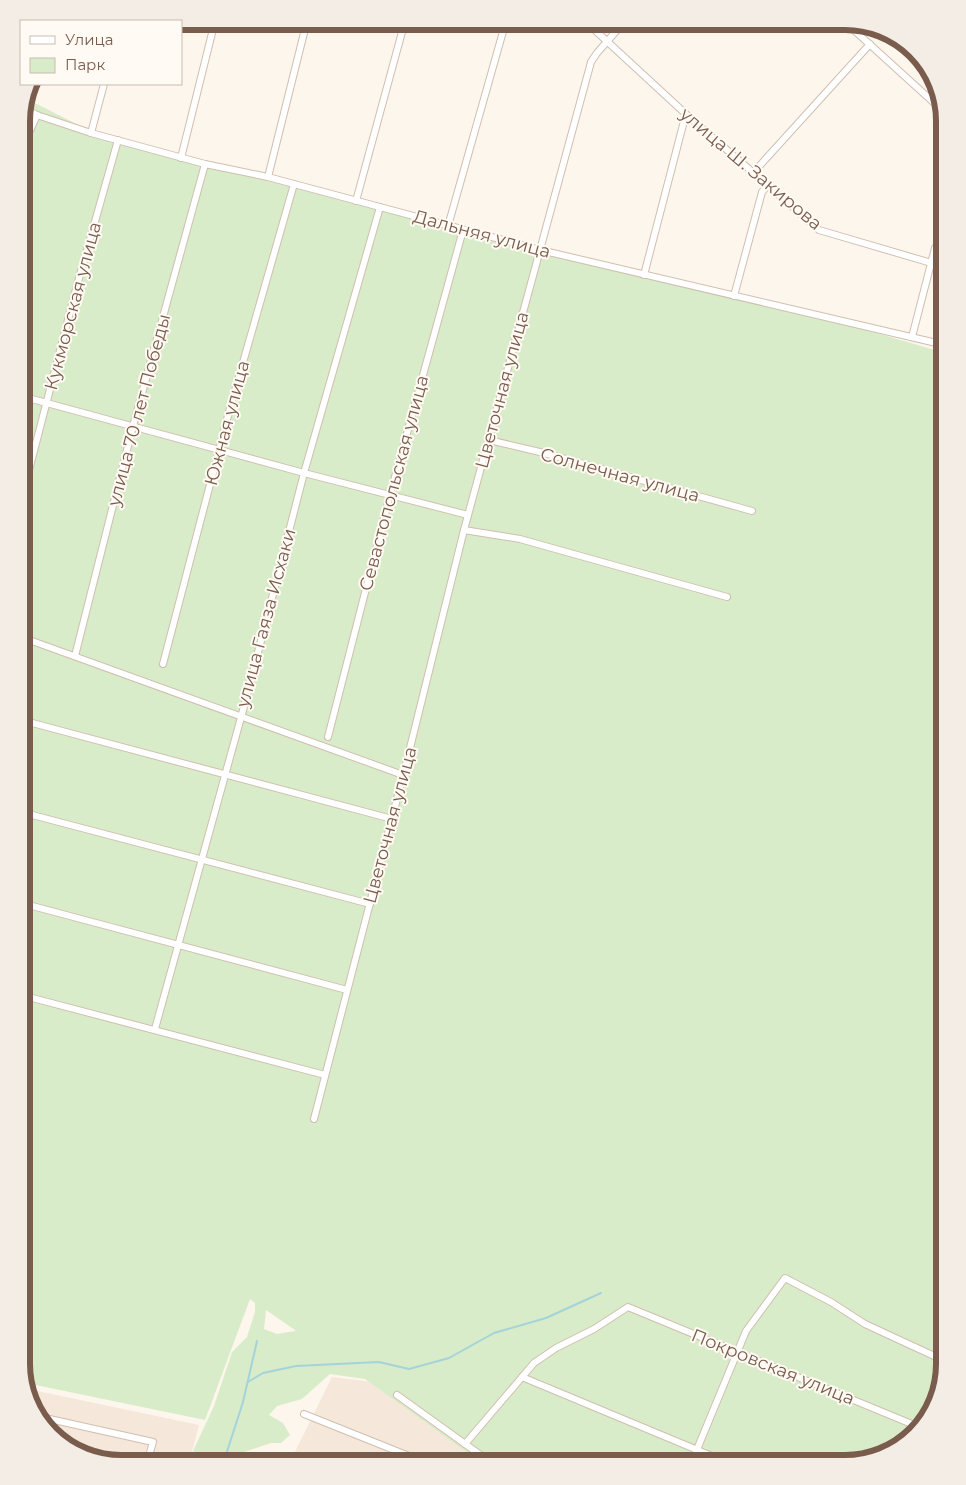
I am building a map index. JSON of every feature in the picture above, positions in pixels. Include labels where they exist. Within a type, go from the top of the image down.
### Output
[{"type":"street","points":[[181,158],[213,30]]},
{"type":"street","points":[[268,177],[305,30]]},
{"type":"street","points":[[356,201],[403,30]]},
{"type":"street","points":[[448,226],[503,30]]},
{"type":"street","name":"улица Ш. Закирова","points":[[594,30],[688,116],[819,230],[936,265]]},
{"type":"street","points":[[540,250],[591,62],[617,30]]},
{"type":"street","points":[[854,31],[934,103]]},
{"type":"street","points":[[753,173],[870,44]]},
{"type":"street","points":[[91,134],[104,85]]},
{"type":"street","name":"Дальняя улица","points":[[31,112],[91,134],[205,164],[268,177],[540,250],[936,343]]},
{"type":"street","points":[[30,130],[37,115]]},
{"type":"street","points":[[644,275],[684,121],[688,116]]},
{"type":"street","name":"Кукморская улица","points":[[30,465],[76,289],[118,140]]},
{"type":"street","name":"улица 70 лет Победы","points":[[75,656],[133,426],[205,164]]},
{"type":"street","name":"Южная улица","points":[[163,664],[219,449],[294,184]]},
{"type":"street","points":[[734,296],[762,192],[767,186]]},
{"type":"street","name":"улица Гаяза Исхаки","points":[[155,1029],[241,717],[304,473],[380,207]]},
{"type":"street","name":"Севастопольская улица","points":[[328,737],[390,495],[463,230]]},
{"type":"street","points":[[912,337],[936,247]]},
{"type":"street","name":"Цветочная улица","points":[[314,1119],[392,819],[464,530],[540,250]]},
{"type":"street","points":[[30,398],[304,473],[468,515]]},
{"type":"street","name":"Солнечная улица","points":[[488,440],[544,453],[752,511]]},
{"type":"street","points":[[464,530],[520,539],[727,597]]},
{"type":"street","points":[[30,640],[403,775]]},
{"type":"street","points":[[30,722],[392,819]]},
{"type":"street","points":[[30,814],[370,904]]},
{"type":"street","points":[[30,905],[347,990]]},
{"type":"street","points":[[30,997],[325,1075]]},
{"type":"street","points":[[695,1455],[746,1331],[785,1278],[830,1302],[865,1324],[936,1357]]},
{"type":"street","name":"Покровская улица","points":[[522,1377],[534,1363],[556,1348],[594,1329],[628,1307],[913,1424]]},
{"type":"street","points":[[465,1444],[522,1377],[709,1455]]},
{"type":"street","points":[[397,1395],[480,1455]]},
{"type":"street","points":[[304,1414],[406,1455]]},
{"type":"street","points":[[48,1419],[153,1442],[149,1455]]},
{"type":"shaded area","points":[[332,1377],[374,1382],[475,1455],[293,1455]]},
{"type":"shaded area","points":[[34,1390],[199,1425],[191,1455],[115,1455],[97,1452],[75,1443],[65,1436],[42,1410]]},
{"type":"green space","points":[[32,102],[100,136],[475,236],[818,316],[936,350],[936,1364],[933,1388],[924,1410],[901,1436],[891,1443],[869,1452],[857,1454],[471,1455],[365,1379],[330,1374],[302,1399],[277,1406],[269,1415],[283,1423],[290,1435],[281,1443],[271,1443],[241,1453],[241,1455],[193,1455],[214,1406],[232,1352],[247,1337],[255,1312],[255,1303],[250,1299],[205,1420],[32,1384],[31,1376],[30,115]],"holes":[[[266,1310],[295,1331],[277,1334],[264,1329]]]},
{"type":"waterway","points":[[248,1382],[263,1373],[296,1366],[379,1362],[409,1369],[449,1358],[494,1333],[546,1318],[601,1293]]},
{"type":"waterway","points":[[226,1455],[243,1402],[257,1341]]}]
